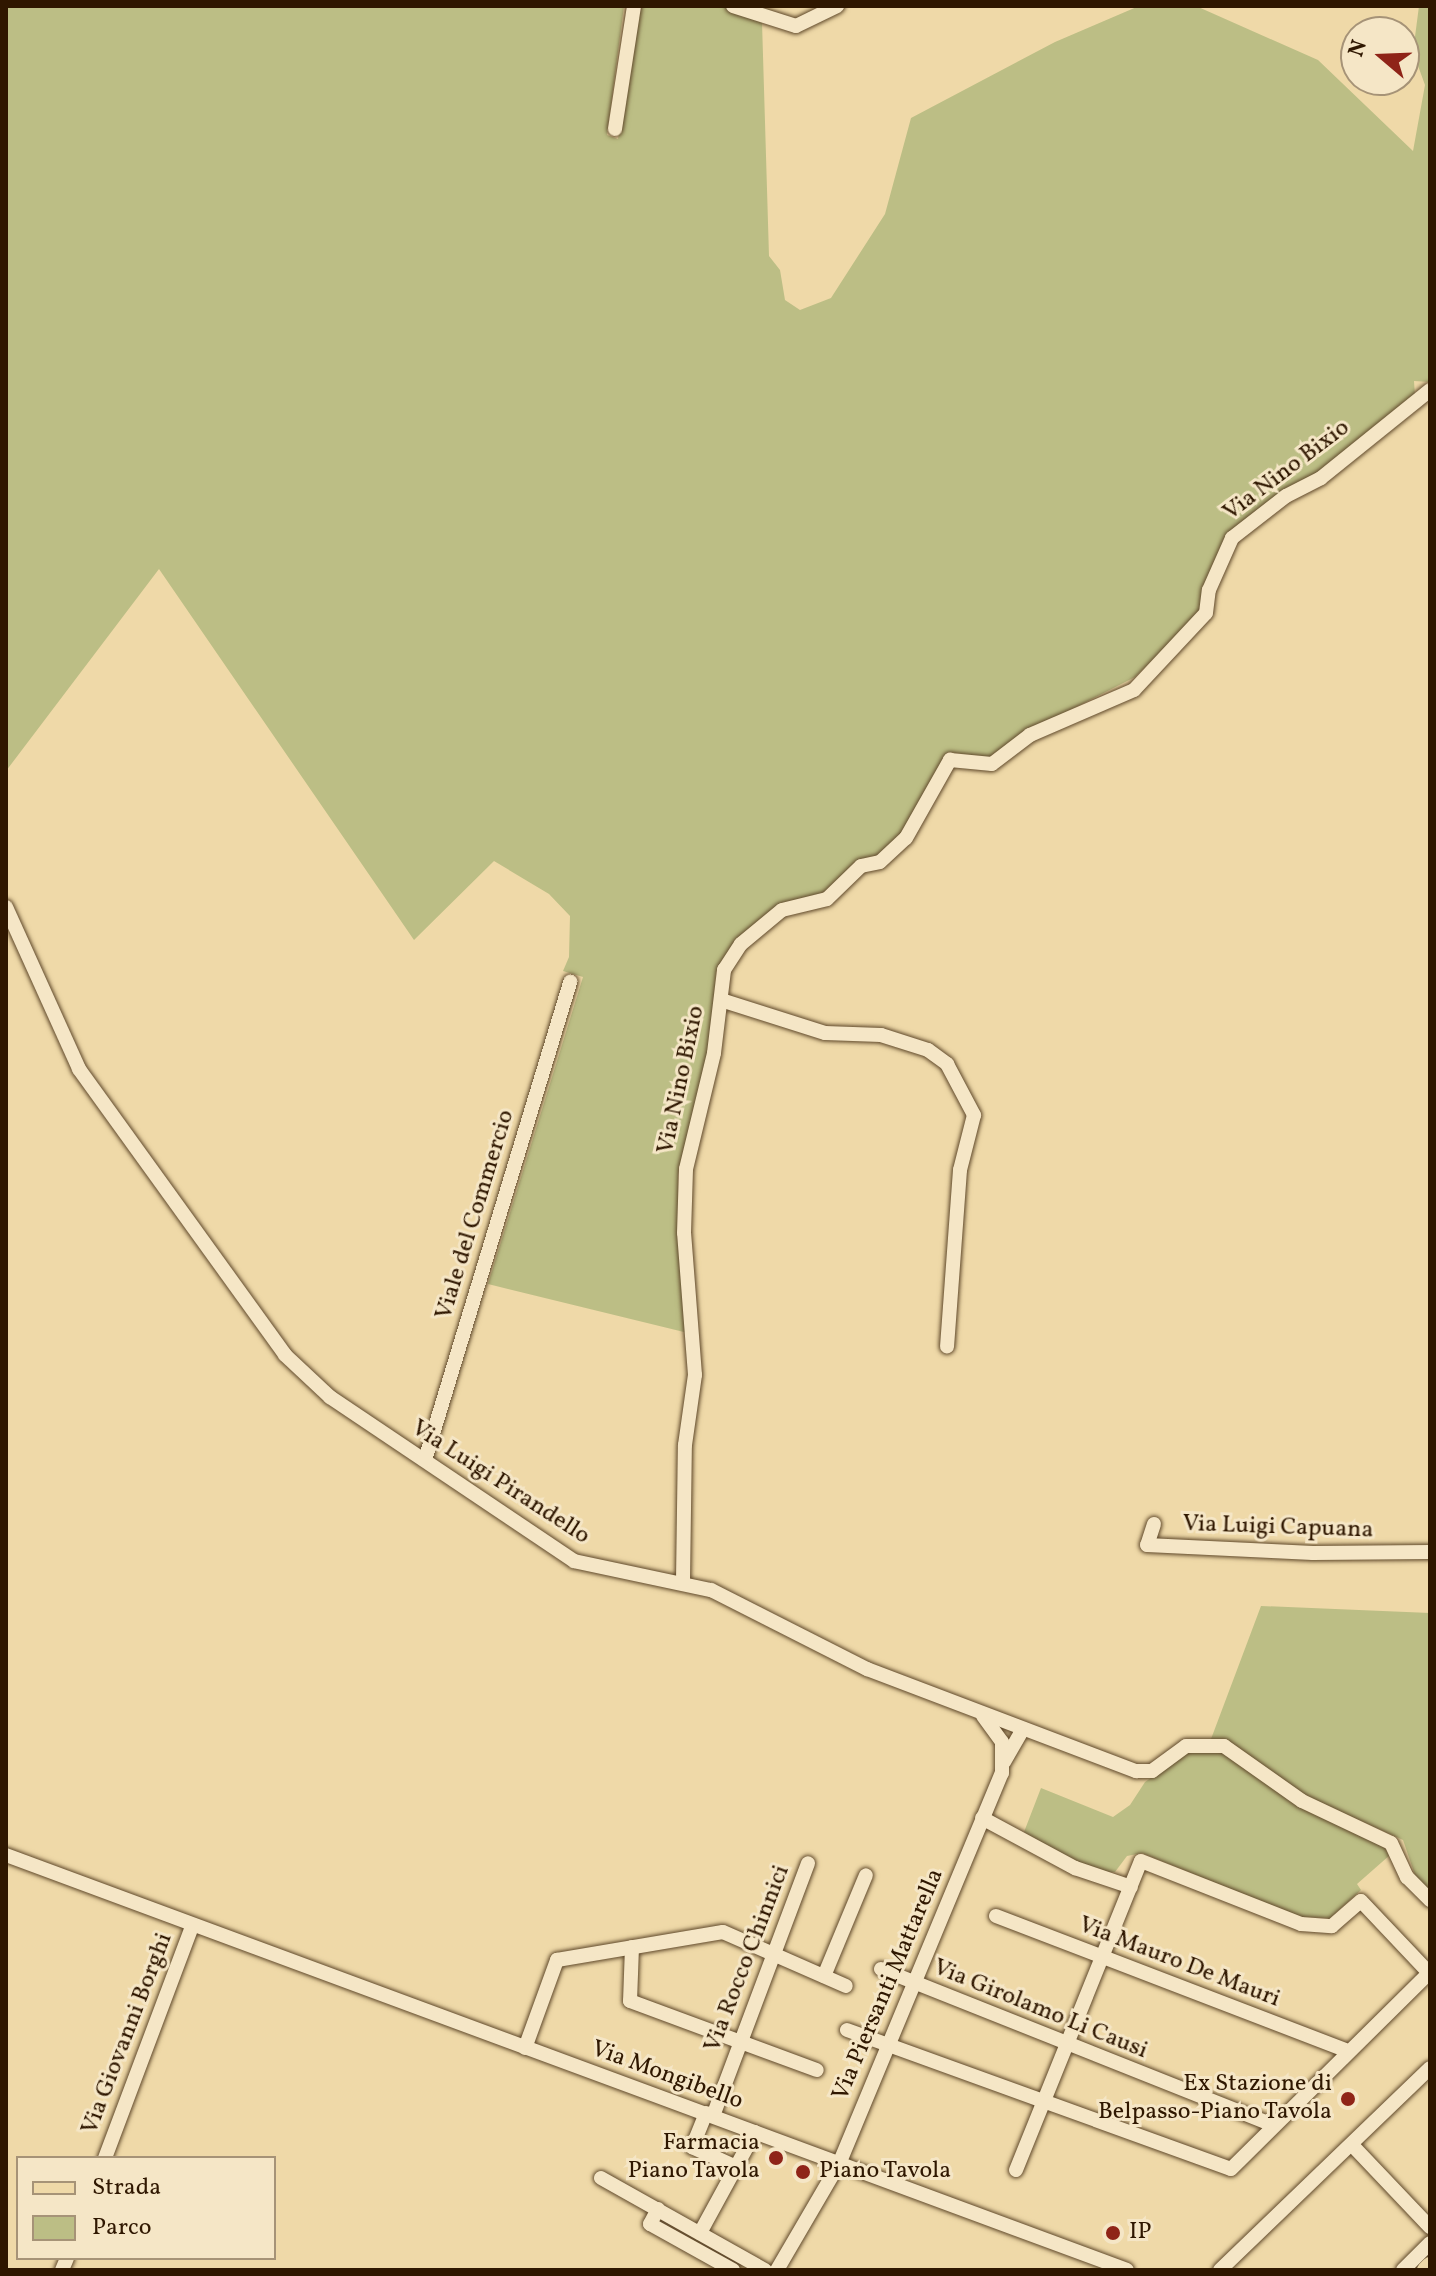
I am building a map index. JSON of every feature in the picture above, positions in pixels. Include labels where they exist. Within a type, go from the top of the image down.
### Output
[{"type":"street","points":[[615,129],[634,6]]},
{"type":"street","points":[[733,6],[796,26],[837,6]]},
{"type":"street","name":"Via Nino Bixio","points":[[683,1581],[685,1445],[695,1375],[684,1233],[686,1169],[711,1071],[724,970],[741,944],[782,910],[827,899],[861,866],[880,862],[906,838],[950,760],[992,764],[1030,735],[1134,690],[1206,613],[1209,590],[1232,538],[1286,496],[1321,478],[1430,390]]},
{"type":"street","name":"Via Luigi Pirandello","points":[[6,907],[79,1069],[306,1380],[574,1561],[683,1581],[734,1601],[832,1653],[979,1714],[1136,1771],[1152,1771],[1186,1746],[1224,1746],[1302,1801],[1391,1843],[1407,1877],[1430,1900]]},
{"type":"street","name":"Viale del Commercio","points":[[425,1460],[570,982]]},
{"type":"street","points":[[721,1000],[825,1033],[881,1035],[928,1050],[947,1064],[974,1115],[960,1170],[947,1347]]},
{"type":"street","name":"Via Luigi Capuana","points":[[1154,1524],[1147,1545],[1313,1553],[1430,1552]]},
{"type":"street","points":[[979,1714],[998,1732],[1004,1762]]},
{"type":"street","name":"Via Piersanti Mattarella","points":[[777,2270],[839,2164],[1004,1762],[1023,1729]]},
{"type":"street","points":[[982,1818],[1075,1868],[1131,1887]]},
{"type":"street","name":"Via Mongibello","points":[[6,1855],[1127,2270]]},
{"type":"street","points":[[847,2030],[1044,2103],[1231,2169],[1347,2051],[1430,1973],[1361,1901],[1332,1926],[1301,1924],[1141,1861],[1044,2103],[1016,2170]]},
{"type":"street","name":"Via Rocco Chinnici","points":[[732,2165],[692,2147],[741,2042],[808,1863]]},
{"type":"street","points":[[824,1976],[866,1875]]},
{"type":"street","name":"Via Mauro De Mauri","points":[[996,1916],[1347,2051]]},
{"type":"street","name":"Via Giovanni Borghi","points":[[106,2156],[192,1926]]},
{"type":"street","points":[[525,2048],[557,1960],[723,1932],[846,1986]]},
{"type":"street","points":[[632,1947],[630,2001],[817,2070]]},
{"type":"street","name":"Via Girolamo Li Causi","points":[[881,1969],[1273,2125]]},
{"type":"street","points":[[1220,2270],[1353,2146],[1430,2068]]},
{"type":"street","points":[[700,2233],[732,2165],[740,2163],[755,2132]]},
{"type":"street","points":[[1353,2146],[1430,2227]]},
{"type":"street","points":[[601,2178],[765,2270]]},
{"type":"street","points":[[658,2209],[650,2224],[733,2270]]},
{"type":"street","points":[[1403,2270],[1430,2243]]},
{"type":"street","points":[[1228,2270],[1241,2253]]},
{"type":"green space","points":[[6,6],[624,6],[607,135],[618,139],[641,6],[722,6],[762,22],[769,256],[780,270],[785,300],[800,310],[831,298],[885,214],[911,118],[1055,42],[1139,6],[1196,6],[1318,60],[1340,81],[1340,96],[1356,96],[1413,151],[1425,85],[1420,71],[1418,16],[1419,6],[1430,6],[1430,382],[1414,381],[1415,396],[1320,474],[1228,535],[1204,587],[1202,611],[1135,677],[1029,731],[994,758],[948,752],[910,825],[883,854],[828,892],[741,937],[716,972],[708,1069],[678,1175],[688,1333],[488,1284],[583,977],[563,971],[569,957],[570,916],[549,894],[494,861],[414,940],[159,569],[6,771]]},
{"type":"green space","points":[[1261,1606],[1430,1613],[1430,1891],[1415,1875],[1403,1840],[1295,1791],[1226,1741],[1211,1739]]},
{"type":"green space","points":[[1205,1748],[1232,1755],[1387,1849],[1390,1855],[1357,1884],[1361,1890],[1330,1918],[1300,1917],[1142,1853],[1127,1856],[1115,1872],[1102,1872],[1057,1854],[1024,1832],[1041,1788],[1113,1817],[1130,1805],[1145,1782],[1192,1750]]},
{"type":"place","name":"Ex Stazione di Belpasso-Piano Tavola","points":[[1348,2099]]},
{"type":"place","name":"Farmacia Piano Tavola","points":[[776,2158]]},
{"type":"place","name":"Piano Tavola","points":[[803,2172]]},
{"type":"place","name":"IP","points":[[1113,2233]]}]
